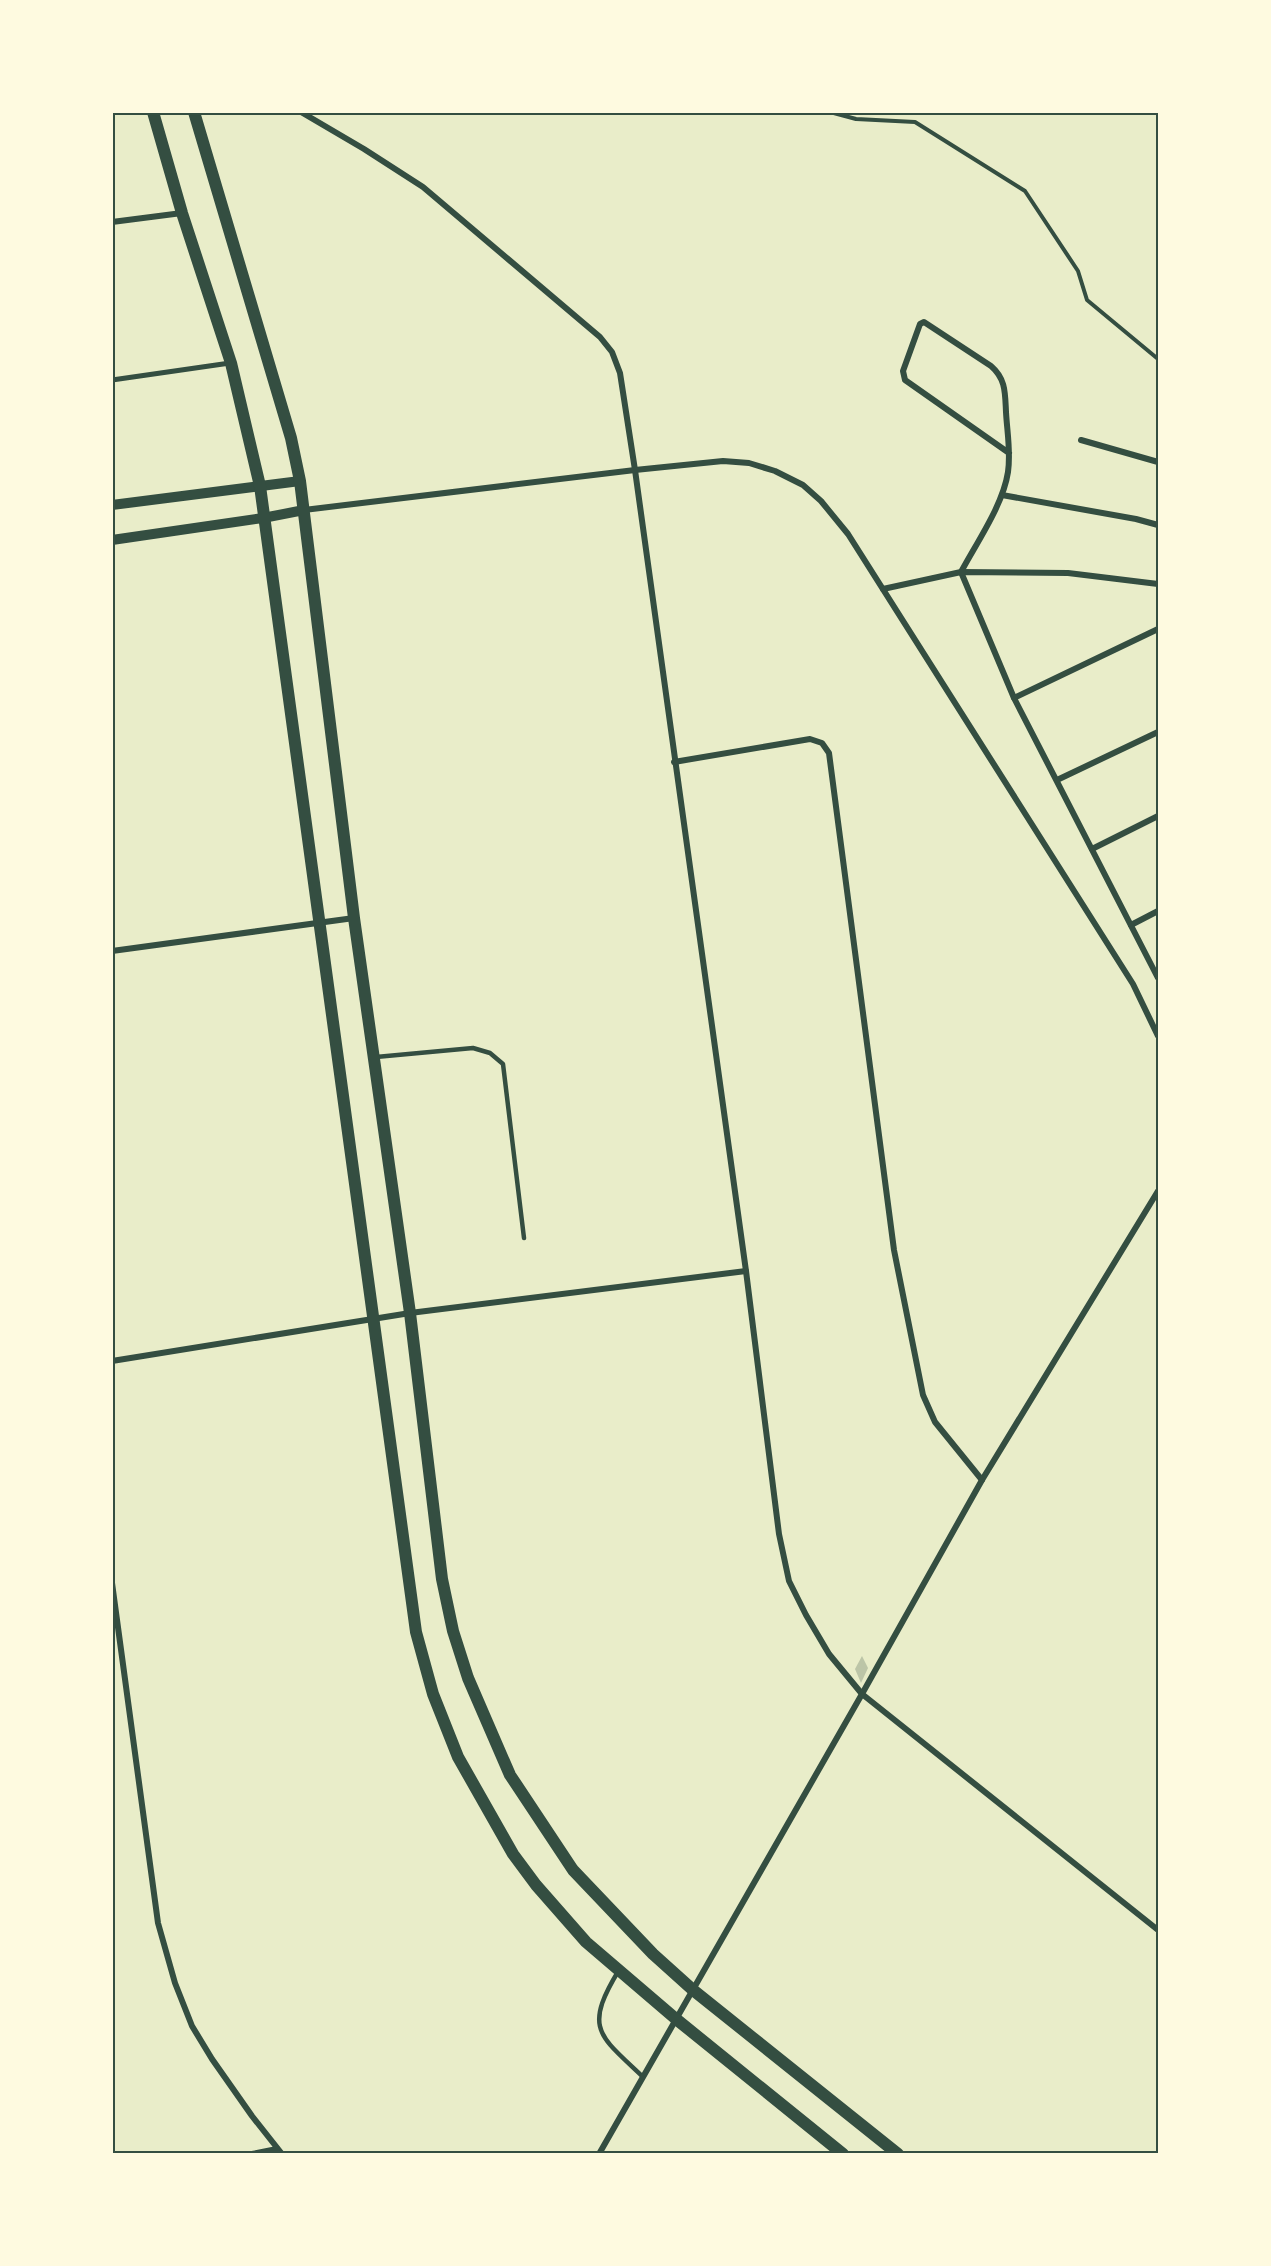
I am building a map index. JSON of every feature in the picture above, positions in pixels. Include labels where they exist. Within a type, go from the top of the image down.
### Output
[{"type":"main road","points":[[153,112],[182,213],[231,363],[260,486],[416,1632],[433,1694],[458,1757],[513,1854],[586,1942],[676,2019],[843,2154]]},
{"type":"main road","points":[[194,112],[291,438],[300,481],[354,918],[410,1313],[442,1579],[453,1631],[468,1678],[510,1775],[573,1870],[653,1954],[693,1990],[898,2154]]},
{"type":"street","points":[[301,112],[423,187],[600,337],[612,352],[620,373],[746,1271],[779,1534],[789,1581],[829,1654],[862,1694],[1158,1930]]},
{"type":"street","points":[[112,222],[182,213]]},
{"type":"street","points":[[961,572],[1002,495],[1008,472],[1009,453],[1005,387],[1000,374],[991,366],[924,322],[920,324],[903,371],[905,380],[1009,453]]},
{"type":"street","points":[[112,380],[231,363]]},
{"type":"street","points":[[1081,440],[1158,462]]},
{"type":"street","points":[[112,540],[304,510],[635,470],[723,461],[749,463],[775,471],[803,485],[848,534],[1133,984],[1158,1036]]},
{"type":"street","points":[[112,505],[300,481]]},
{"type":"street","points":[[1002,495],[1158,525]]},
{"type":"street","points":[[883,589],[961,572],[1068,573],[1158,584]]},
{"type":"street","points":[[961,572],[1014,698],[1158,978]]},
{"type":"street","points":[[1014,698],[1158,629]]},
{"type":"street","points":[[1057,780],[1158,732]]},
{"type":"street","points":[[674,762],[810,739],[822,743],[829,753],[894,1250],[923,1395],[935,1422],[982,1480]]},
{"type":"street","points":[[1092,849],[1158,816]]},
{"type":"street","points":[[1131,925],[1158,911]]},
{"type":"street","points":[[112,951],[354,918]]},
{"type":"street","points":[[599,2154],[982,1480],[1158,1191]]},
{"type":"street","points":[[112,1361],[410,1313],[746,1271]]},
{"type":"street","points":[[112,1583],[158,1923],[175,1983],[192,2026],[212,2059],[280,2152]]},
{"type":"street","points":[[252,2154],[280,2152]]},
{"type":"lane","points":[[373,1058],[473,1048],[490,1053],[503,1064],[524,1238]]},
{"type":"lane","points":[[618,1970],[603,1996],[598,2016],[601,2034],[643,2077]]},
{"type":"path","points":[[830,112],[856,119],[915,122],[1025,191],[1078,271],[1087,300],[1158,359]]},
{"type":"building","points":[[862,1656],[868,1668],[861,1683],[855,1669]]}]
